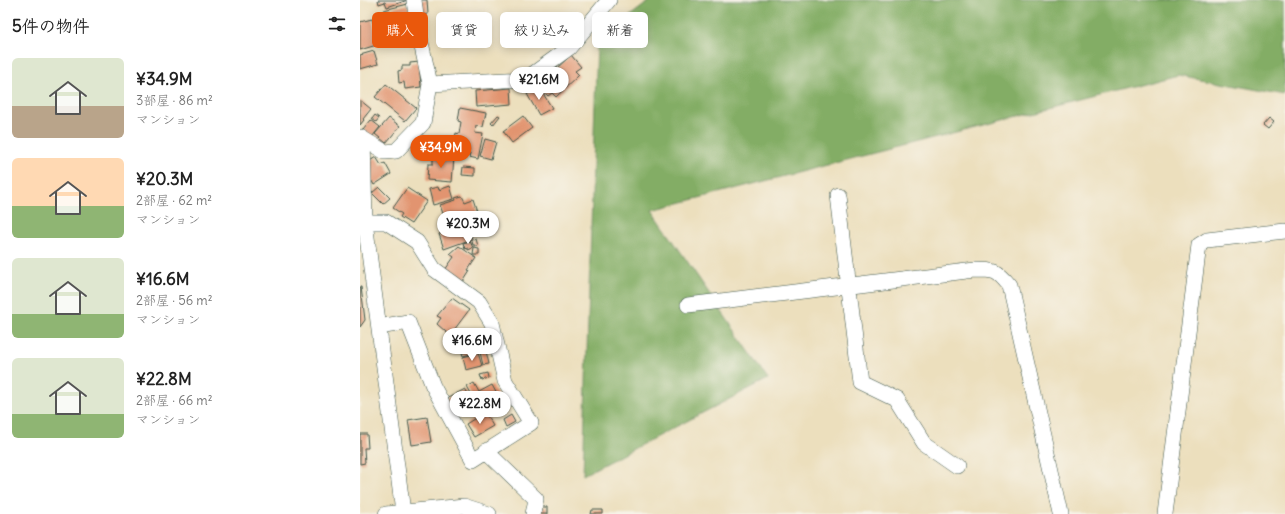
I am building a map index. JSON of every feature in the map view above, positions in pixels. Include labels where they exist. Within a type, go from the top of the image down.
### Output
[{"type":"street","points":[[361,138],[385,152],[396,151],[423,123],[430,84],[417,24],[414,0]]},
{"type":"street","points":[[430,84],[526,79],[569,48],[609,0]]},
{"type":"street","points":[[361,138],[362,222],[379,327],[403,512]]},
{"type":"street","points":[[838,195],[860,382],[897,400],[924,443],[957,466]]},
{"type":"street","points":[[362,222],[386,222],[416,242],[434,269],[479,302],[492,324],[505,381],[530,422],[473,460],[433,386],[408,322],[379,327]]},
{"type":"street","points":[[1165,514],[1199,244],[1208,240],[1285,231]]},
{"type":"street","points":[[688,305],[976,270],[990,270],[999,273],[1009,285],[1061,514]]},
{"type":"street","points":[[486,451],[536,499],[533,514]]},
{"type":"street","points":[[386,514],[464,506],[489,514]]},
{"type":"green space","points":[[651,0],[1285,0],[1285,95],[1178,75],[652,210],[768,379],[583,475],[597,48],[648,48],[648,12],[635,12]]},
{"type":"building","points":[[378,0],[408,0],[387,7],[385,2],[379,4]]},
{"type":"building","points":[[421,0],[427,0],[428,12],[422,12]]},
{"type":"building","points":[[408,4],[410,12],[384,12],[384,10]]},
{"type":"building","points":[[372,19],[372,46],[360,50],[360,22]]},
{"type":"building","points":[[374,51],[378,64],[360,69],[360,55]]},
{"type":"building","points":[[571,55],[581,67],[575,71],[579,75],[556,97],[552,93],[548,96],[540,88],[543,85],[541,82],[547,77],[545,76],[553,69],[555,70]]},
{"type":"building","points":[[419,62],[421,87],[405,89],[404,82],[399,83],[398,71],[402,70],[402,66],[410,66],[410,63]]},
{"type":"building","points":[[386,84],[416,108],[405,121],[375,97]]},
{"type":"building","points":[[539,87],[552,108],[539,115],[527,94]]},
{"type":"building","points":[[511,88],[512,104],[476,107],[475,91]]},
{"type":"building","points":[[360,100],[371,109],[360,125]]},
{"type":"building","points":[[460,108],[486,113],[483,127],[476,126],[475,133],[483,134],[478,159],[469,157],[470,153],[453,150],[456,133],[459,134],[461,122],[458,121]]},
{"type":"building","points":[[375,115],[379,118],[376,122],[372,119]]},
{"type":"building","points":[[498,115],[500,116],[493,125],[491,123]]},
{"type":"building","points":[[523,116],[532,128],[512,143],[503,131]]},
{"type":"building","points":[[389,118],[400,126],[386,143],[375,134]]},
{"type":"building","points":[[1269,118],[1274,122],[1268,129],[1263,125]]},
{"type":"building","points":[[371,120],[380,127],[372,137],[363,130]]},
{"type":"building","points":[[485,139],[496,142],[491,159],[480,156]]},
{"type":"building","points":[[433,155],[454,157],[452,182],[427,180],[428,164],[433,164]]},
{"type":"building","points":[[376,157],[381,165],[385,163],[391,174],[374,185],[365,164]]},
{"type":"building","points":[[463,167],[475,168],[475,176],[462,175]]},
{"type":"building","points":[[450,186],[454,199],[433,205],[429,189],[438,187],[439,190]]},
{"type":"building","points":[[379,187],[390,198],[383,204],[372,193]]},
{"type":"building","points":[[407,188],[427,201],[411,224],[400,217],[402,214],[393,208]]},
{"type":"building","points":[[462,196],[465,202],[473,199],[482,227],[478,228],[479,230],[470,233],[472,239],[444,249],[439,234],[449,231],[440,205],[456,200],[455,198]]},
{"type":"building","points":[[476,239],[478,246],[475,247],[472,241]]},
{"type":"building","points":[[470,241],[473,248],[468,250],[468,248],[465,249],[463,243]]},
{"type":"building","points":[[459,246],[476,258],[468,270],[470,271],[463,282],[445,270],[454,257],[450,254]]},
{"type":"building","points":[[474,248],[479,249],[479,255],[473,255]]},
{"type":"building","points":[[360,287],[365,320],[360,327]]},
{"type":"building","points":[[452,298],[469,310],[454,330],[458,334],[454,339],[437,324],[441,318],[437,316]]},
{"type":"building","points":[[481,333],[482,341],[473,343],[471,336]]},
{"type":"building","points":[[485,347],[489,364],[483,365],[480,352],[463,356],[462,353]]},
{"type":"building","points":[[478,353],[482,366],[466,370],[463,357]]},
{"type":"building","points":[[488,373],[489,378],[482,380],[480,375]]},
{"type":"building","points":[[474,383],[479,392],[492,385],[498,396],[478,407],[467,387]]},
{"type":"building","points":[[465,389],[473,405],[465,409],[466,411],[455,416],[446,399]]},
{"type":"building","points":[[485,412],[493,426],[474,437],[466,424]]},
{"type":"building","points":[[511,415],[515,422],[506,427],[503,420]]},
{"type":"building","points":[[427,417],[431,442],[412,445],[408,420]]},
{"type":"building","points":[[360,434],[367,434],[368,448],[364,448],[365,463],[360,464]]},
{"type":"building","points":[[542,507],[547,507],[547,514],[541,514]]},
{"type":"building","points":[[592,510],[603,510],[603,514],[591,514]]}]
